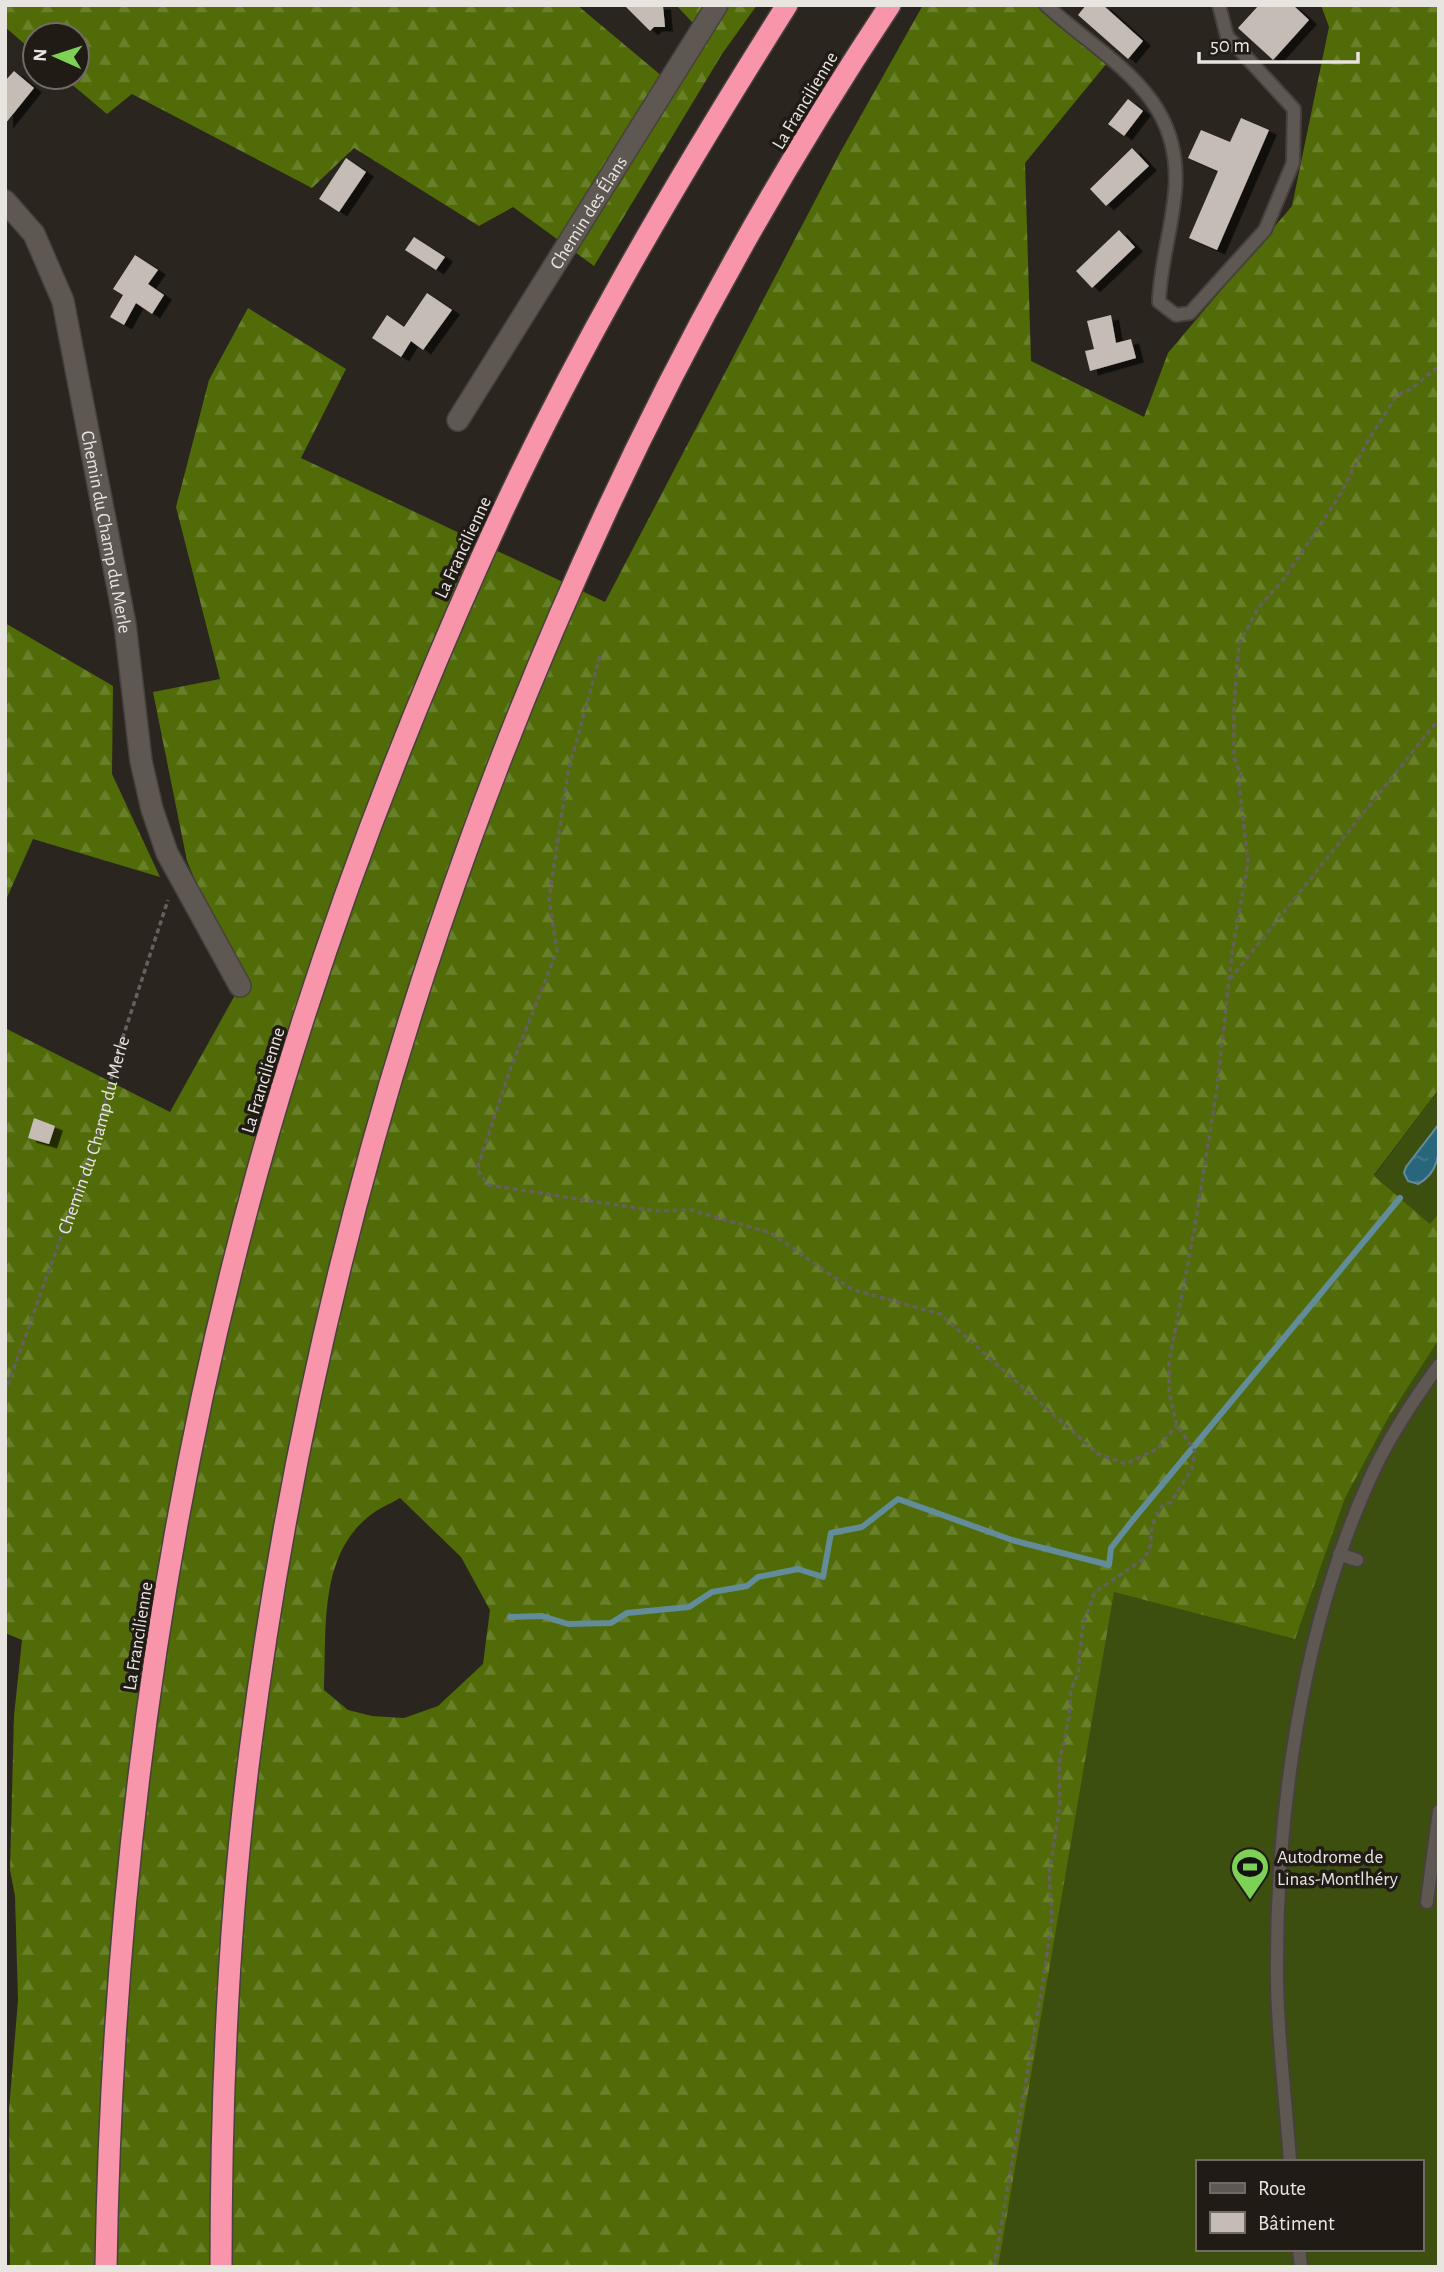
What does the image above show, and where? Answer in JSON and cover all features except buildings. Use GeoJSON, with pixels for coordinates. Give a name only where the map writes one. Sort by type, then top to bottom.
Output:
{"type":"FeatureCollection","features":[{"type":"Feature","properties":{"kind":"highway","name":"La Francilienne"},"geometry":{"type":"LineString","coordinates":[[106,2267],[117,2016],[132,1838],[157,1646],[219,1324],[257,1174],[289,1067],[379,804],[481,559],[535,445],[646,236],[787,5]]}},
{"type":"Feature","properties":{"kind":"highway","name":"La Francilienne"},"geometry":{"type":"LineString","coordinates":[[220,2267],[224,2042],[249,1753],[279,1565],[323,1347],[358,1200],[391,1082],[425,971],[517,714],[566,596],[614,491],[727,274],[890,5]]}},
{"type":"Feature","properties":{"kind":"street","name":"Chemin des Élans"},"geometry":{"type":"LineString","coordinates":[[458,420],[717,5]]}},
{"type":"Feature","properties":{"kind":"street","name":"Chemin du Champ du Merle"},"geometry":{"type":"LineString","coordinates":[[5,201],[34,234],[63,301],[125,624],[141,761],[152,809],[167,853],[240,986]]}},
{"type":"Feature","properties":{"kind":"lane"},"geometry":{"type":"LineString","coordinates":[[1046,5],[1145,88],[1170,130],[1176,190],[1160,278],[1159,302],[1176,315],[1190,313],[1265,230],[1293,163],[1294,109],[1227,36],[1219,5]]}},
{"type":"Feature","properties":{"kind":"lane"},"geometry":{"type":"LineString","coordinates":[[1290,2160],[1277,1983],[1279,1875],[1291,1764],[1319,1623],[1339,1554],[1368,1481],[1409,1407],[1439,1365]]}},
{"type":"Feature","properties":{"kind":"lane"},"geometry":{"type":"LineString","coordinates":[[1339,1554],[1357,1560]]}},
{"type":"Feature","properties":{"kind":"lane"},"geometry":{"type":"LineString","coordinates":[[1427,1902],[1439,1811]]}},
{"type":"Feature","properties":{"kind":"path"},"geometry":{"type":"LineString","coordinates":[[995,2267],[1052,1918],[1049,1874],[1060,1805],[1059,1763],[1072,1689],[1078,1674],[1083,1624],[1095,1592],[1145,1558],[1151,1544],[1155,1518],[1161,1507],[1171,1502],[1192,1469],[1195,1451],[1177,1425],[1169,1393],[1169,1362],[1194,1232],[1217,1088],[1228,981],[1248,862],[1239,784],[1241,774],[1234,758],[1235,672],[1239,644],[1259,607],[1284,579],[1340,495],[1366,444],[1397,395],[1411,389],[1439,366]]}},
{"type":"Feature","properties":{"kind":"path"},"geometry":{"type":"LineString","coordinates":[[600,656],[568,772],[549,899],[557,951],[510,1070],[477,1169],[488,1185],[655,1211],[691,1210],[771,1233],[851,1289],[940,1314],[1098,1454],[1126,1464],[1157,1449],[1177,1425]]}},
{"type":"Feature","properties":{"kind":"path"},"geometry":{"type":"LineString","coordinates":[[1228,981],[1439,719]]}},
{"type":"Feature","properties":{"kind":"path","name":"Chemin du Champ du Merle"},"geometry":{"type":"LineString","coordinates":[[5,1393],[86,1168],[131,1008],[178,875]]}},
{"type":"Feature","properties":{"kind":"green space"},"geometry":{"type":"Polygon","coordinates":[[[5,5],[577,5],[675,87],[706,37],[676,5],[757,5],[722,54],[594,266],[513,207],[479,226],[354,148],[312,188],[132,94],[107,114],[80,91],[91,91],[91,21],[21,21],[21,41],[5,27],[5,5]]]}},
{"type":"Feature","properties":{"kind":"green space"},"geometry":{"type":"Polygon","coordinates":[[[923,5],[1056,5],[1054,15],[1107,63],[1025,163],[1031,361],[1144,417],[1168,353],[1292,206],[1329,27],[1321,5],[1439,5],[1439,1089],[1374,1175],[1430,1223],[1439,1213],[1439,1339],[1196,2160],[1196,2251],[1295,2267],[10,2267],[9,2110],[18,2000],[15,1896],[10,1870],[14,1716],[22,1640],[5,1633],[5,1028],[170,1112],[240,986],[187,861],[153,692],[220,679],[176,507],[209,380],[248,308],[346,369],[301,458],[605,602],[841,151],[923,5]],[[400,1498],[368,1517],[352,1534],[340,1553],[328,1597],[324,1690],[348,1710],[372,1716],[404,1718],[438,1706],[483,1664],[490,1610],[461,1557],[400,1498]]]}},
{"type":"Feature","properties":{"kind":"green space"},"geometry":{"type":"Polygon","coordinates":[[[5,623],[113,686],[112,774],[160,877],[33,839],[5,902],[5,623]]]}},
{"type":"Feature","properties":{"kind":"green space"},"geometry":{"type":"Polygon","coordinates":[[[1439,1089],[1439,1213],[1430,1224],[1374,1176],[1439,1089]]]}},
{"type":"Feature","properties":{"kind":"green space","name":"Autodrome de Linas-Montlhéry"},"geometry":{"type":"Polygon","coordinates":[[[1439,1339],[1439,2267],[998,2267],[1114,1592],[1295,1639],[1345,1498],[1388,1418],[1439,1339]]]}},
{"type":"Feature","properties":{"kind":"water"},"geometry":{"type":"Polygon","coordinates":[[[1439,1124],[1438,1158],[1435,1165],[1426,1179],[1418,1184],[1408,1181],[1404,1173],[1406,1167],[1439,1124]]]}},
{"type":"Feature","properties":{"kind":"waterway"},"geometry":{"type":"LineString","coordinates":[[510,1617],[542,1616],[568,1624],[611,1623],[627,1613],[689,1607],[712,1592],[747,1586],[758,1577],[798,1569],[823,1577],[831,1533],[862,1527],[898,1499],[1012,1540],[1109,1565],[1111,1548],[1132,1521],[1400,1198]]}},
{"type":"Feature","properties":{"kind":"place","name":"Autodrome de Linas-Montlhéry"},"geometry":{"type":"Point","coordinates":[1250,1901]}}]}
